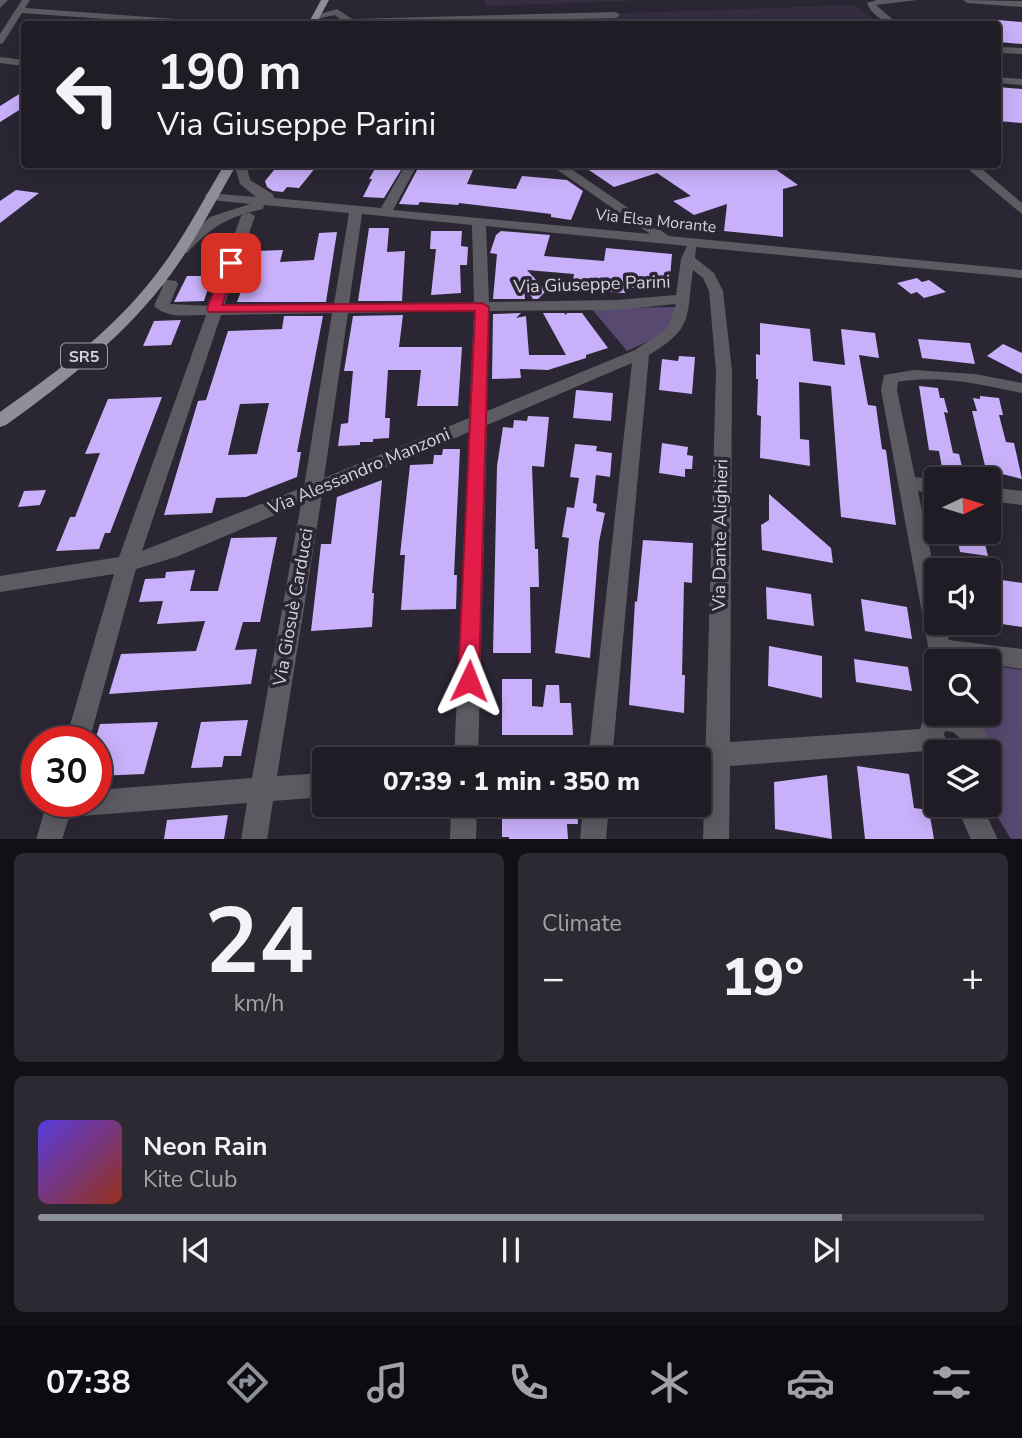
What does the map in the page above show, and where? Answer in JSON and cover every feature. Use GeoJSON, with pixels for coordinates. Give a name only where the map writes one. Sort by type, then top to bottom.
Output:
{"type":"FeatureCollection","features":[{"type":"Feature","properties":{"kind":"main road"},"geometry":{"type":"LineString","coordinates":[[315,20],[325,0]]}},
{"type":"Feature","properties":{"kind":"main road","name":"SR5"},"geometry":{"type":"LineString","coordinates":[[0,421],[85,355],[133,310],[159,281],[175,257],[228,168]]}},
{"type":"Feature","properties":{"kind":"street"},"geometry":{"type":"LineString","coordinates":[[0,5],[4,0]]}},
{"type":"Feature","properties":{"kind":"street"},"geometry":{"type":"LineString","coordinates":[[0,41],[26,0]]}},
{"type":"Feature","properties":{"kind":"street"},"geometry":{"type":"LineString","coordinates":[[890,21],[873,9],[871,4],[913,0]]}},
{"type":"Feature","properties":{"kind":"street"},"geometry":{"type":"LineString","coordinates":[[967,0],[1022,4]]}},
{"type":"Feature","properties":{"kind":"street"},"geometry":{"type":"LineString","coordinates":[[20,10],[163,21]]}},
{"type":"Feature","properties":{"kind":"street"},"geometry":{"type":"LineString","coordinates":[[315,20],[337,12],[348,21]]}},
{"type":"Feature","properties":{"kind":"street"},"geometry":{"type":"LineString","coordinates":[[416,21],[616,15]]}},
{"type":"Feature","properties":{"kind":"street"},"geometry":{"type":"LineString","coordinates":[[1001,50],[1022,51]]}},
{"type":"Feature","properties":{"kind":"street"},"geometry":{"type":"LineString","coordinates":[[0,60],[21,62]]}},
{"type":"Feature","properties":{"kind":"street"},"geometry":{"type":"LineString","coordinates":[[1001,80],[1022,82]]}},
{"type":"Feature","properties":{"kind":"street","name":"Via Elsa Morante"},"geometry":{"type":"LineString","coordinates":[[241,168],[242,179],[251,189],[286,202]]}},
{"type":"Feature","properties":{"kind":"street"},"geometry":{"type":"LineString","coordinates":[[561,168],[667,239]]}},
{"type":"Feature","properties":{"kind":"street"},"geometry":{"type":"LineString","coordinates":[[973,168],[1022,210]]}},
{"type":"Feature","properties":{"kind":"street"},"geometry":{"type":"LineString","coordinates":[[386,211],[409,169]]}},
{"type":"Feature","properties":{"kind":"street","name":"Via Elsa Morante"},"geometry":{"type":"LineString","coordinates":[[211,196],[667,239],[691,250],[1022,274]]}},
{"type":"Feature","properties":{"kind":"street","name":"Via Elsa Morante"},"geometry":{"type":"LineString","coordinates":[[175,257],[202,228],[219,216],[236,209],[286,202]]}},
{"type":"Feature","properties":{"kind":"street","name":"Via Giosuè Carducci"},"geometry":{"type":"LineString","coordinates":[[254,839],[313,489],[356,209]]}},
{"type":"Feature","properties":{"kind":"street"},"geometry":{"type":"LineString","coordinates":[[81,726],[127,564],[248,216]]}},
{"type":"Feature","properties":{"kind":"street"},"geometry":{"type":"LineString","coordinates":[[466,747],[482,307],[479,221]]}},
{"type":"Feature","properties":{"kind":"street","name":"Via Alessandro Manzoni"},"geometry":{"type":"LineString","coordinates":[[0,584],[127,564],[169,551],[641,353],[674,332],[681,320],[691,250]]}},
{"type":"Feature","properties":{"kind":"street","name":"Via Dante Alighieri"},"geometry":{"type":"LineString","coordinates":[[691,250],[713,284],[723,351],[716,839]]}},
{"type":"Feature","properties":{"kind":"street","name":"Via Giuseppe Parini"},"geometry":{"type":"LineString","coordinates":[[159,281],[171,284],[162,306],[166,310],[628,304],[683,299]]}},
{"type":"Feature","properties":{"kind":"street"},"geometry":{"type":"LineString","coordinates":[[601,747],[641,353]]}},
{"type":"Feature","properties":{"kind":"street"},"geometry":{"type":"LineString","coordinates":[[940,649],[889,390],[892,376],[976,380],[1022,388]]}},
{"type":"Feature","properties":{"kind":"street"},"geometry":{"type":"LineString","coordinates":[[906,483],[924,485]]}},
{"type":"Feature","properties":{"kind":"street"},"geometry":{"type":"LineString","coordinates":[[1001,495],[1022,498]]}},
{"type":"Feature","properties":{"kind":"street"},"geometry":{"type":"LineString","coordinates":[[1001,658],[1022,659]]}},
{"type":"Feature","properties":{"kind":"street"},"geometry":{"type":"LineString","coordinates":[[965,726],[976,740]]}},
{"type":"Feature","properties":{"kind":"street"},"geometry":{"type":"LineString","coordinates":[[716,755],[924,747]]}},
{"type":"Feature","properties":{"kind":"street"},"geometry":{"type":"LineString","coordinates":[[112,800],[312,786]]}},
{"type":"Feature","properties":{"kind":"street"},"geometry":{"type":"LineString","coordinates":[[49,839],[56,817]]}},
{"type":"Feature","properties":{"kind":"street"},"geometry":{"type":"LineString","coordinates":[[463,839],[464,817]]}},
{"type":"Feature","properties":{"kind":"street"},"geometry":{"type":"LineString","coordinates":[[593,839],[595,817]]}},
{"type":"Feature","properties":{"kind":"street"},"geometry":{"type":"LineString","coordinates":[[975,817],[985,839]]}},
{"type":"Feature","properties":{"kind":"shaded area"},"geometry":{"type":"Polygon","coordinates":[[[484,0],[648,0],[486,6],[484,0]]]}},
{"type":"Feature","properties":{"kind":"shaded area"},"geometry":{"type":"Polygon","coordinates":[[[855,5],[875,21],[459,21],[455,19],[855,5]]]}},
{"type":"Feature","properties":{"kind":"shaded area"},"geometry":{"type":"Polygon","coordinates":[[[678,307],[666,333],[627,351],[591,308],[678,307]]]}},
{"type":"Feature","properties":{"kind":"shaded area"},"geometry":{"type":"Polygon","coordinates":[[[1001,667],[1022,670],[1022,839],[1011,839],[998,817],[1001,817],[1001,740],[977,740],[974,726],[1001,726],[1001,667]]]}},
{"type":"Feature","properties":{"kind":"building"},"geometry":{"type":"Polygon","coordinates":[[[998,20],[1022,22],[1022,44],[1001,42],[1001,21],[998,20]]]}},
{"type":"Feature","properties":{"kind":"building"},"geometry":{"type":"Polygon","coordinates":[[[1001,87],[1022,89],[1022,123],[1001,121],[1001,87]]]}},
{"type":"Feature","properties":{"kind":"building"},"geometry":{"type":"Polygon","coordinates":[[[21,93],[21,109],[0,122],[0,106],[21,93]]]}},
{"type":"Feature","properties":{"kind":"building"},"geometry":{"type":"Polygon","coordinates":[[[276,168],[315,168],[299,188],[287,187],[283,192],[273,191],[267,187],[265,181],[276,168]]]}},
{"type":"Feature","properties":{"kind":"building"},"geometry":{"type":"Polygon","coordinates":[[[376,168],[402,168],[384,198],[363,197],[372,179],[369,179],[376,168]]]}},
{"type":"Feature","properties":{"kind":"building"},"geometry":{"type":"Polygon","coordinates":[[[586,168],[774,168],[798,185],[783,189],[783,237],[724,231],[727,204],[694,215],[673,201],[691,196],[657,173],[614,187],[586,168]]]}},
{"type":"Feature","properties":{"kind":"building"},"geometry":{"type":"Polygon","coordinates":[[[417,170],[473,170],[467,184],[516,189],[522,176],[567,180],[583,191],[571,220],[551,217],[551,214],[459,203],[399,204],[417,170]]]}},
{"type":"Feature","properties":{"kind":"building"},"geometry":{"type":"Polygon","coordinates":[[[16,190],[39,193],[0,223],[0,201],[16,190]]]}},
{"type":"Feature","properties":{"kind":"building"},"geometry":{"type":"Polygon","coordinates":[[[369,228],[389,228],[387,252],[405,251],[402,301],[358,301],[369,228]]]}},
{"type":"Feature","properties":{"kind":"building"},"geometry":{"type":"Polygon","coordinates":[[[431,231],[462,231],[461,246],[468,247],[467,265],[460,265],[461,293],[431,295],[436,249],[430,249],[431,231]]]}},
{"type":"Feature","properties":{"kind":"building"},"geometry":{"type":"Polygon","coordinates":[[[501,231],[550,235],[544,256],[604,261],[606,248],[672,254],[669,290],[626,287],[625,293],[595,291],[596,283],[573,281],[574,274],[527,270],[546,291],[538,299],[533,299],[524,285],[525,299],[493,299],[497,254],[490,253],[496,235],[501,231]]]}},
{"type":"Feature","properties":{"kind":"building"},"geometry":{"type":"Polygon","coordinates":[[[337,232],[326,302],[237,302],[256,251],[283,250],[280,262],[314,260],[319,233],[337,232]]]}},
{"type":"Feature","properties":{"kind":"building"},"geometry":{"type":"Polygon","coordinates":[[[187,276],[212,276],[204,301],[174,302],[187,276]]]}},
{"type":"Feature","properties":{"kind":"building"},"geometry":{"type":"Polygon","coordinates":[[[917,278],[922,282],[929,280],[946,292],[924,298],[917,292],[911,294],[897,283],[917,278]]]}},
{"type":"Feature","properties":{"kind":"building"},"geometry":{"type":"Polygon","coordinates":[[[521,313],[516,318],[526,316],[529,355],[566,355],[543,313],[582,313],[608,348],[548,370],[520,369],[521,378],[492,379],[493,314],[521,313]]]}},
{"type":"Feature","properties":{"kind":"building"},"geometry":{"type":"Polygon","coordinates":[[[403,315],[399,347],[462,347],[458,406],[417,406],[421,370],[388,370],[385,418],[390,418],[389,438],[360,442],[360,445],[338,446],[341,424],[348,423],[353,371],[344,371],[353,316],[403,315]]]}},
{"type":"Feature","properties":{"kind":"building"},"geometry":{"type":"Polygon","coordinates":[[[284,316],[323,316],[297,452],[301,452],[297,477],[246,497],[216,498],[212,513],[164,515],[198,401],[206,400],[228,331],[282,329],[284,316]],[[269,403],[240,404],[228,455],[257,454],[269,403]]]}},
{"type":"Feature","properties":{"kind":"building"},"geometry":{"type":"Polygon","coordinates":[[[181,320],[171,345],[143,346],[154,321],[181,320]]]}},
{"type":"Feature","properties":{"kind":"building"},"geometry":{"type":"Polygon","coordinates":[[[760,323],[810,329],[813,361],[845,365],[841,329],[875,333],[879,358],[859,355],[868,405],[876,406],[882,449],[886,450],[896,525],[841,517],[831,386],[799,382],[800,439],[809,440],[810,466],[760,458],[761,416],[757,415],[756,354],[760,355],[760,323]]]}},
{"type":"Feature","properties":{"kind":"building"},"geometry":{"type":"Polygon","coordinates":[[[918,339],[970,343],[975,364],[922,358],[918,339]]]}},
{"type":"Feature","properties":{"kind":"building"},"geometry":{"type":"Polygon","coordinates":[[[1003,344],[1022,353],[1022,374],[987,356],[1003,344]]]}},
{"type":"Feature","properties":{"kind":"building"},"geometry":{"type":"Polygon","coordinates":[[[679,356],[695,357],[692,394],[659,390],[662,359],[678,361],[679,356]]]}},
{"type":"Feature","properties":{"kind":"building"},"geometry":{"type":"Polygon","coordinates":[[[919,386],[938,388],[940,398],[944,398],[948,413],[944,412],[953,453],[959,454],[962,467],[942,467],[939,451],[929,450],[919,386]]]}},
{"type":"Feature","properties":{"kind":"building"},"geometry":{"type":"Polygon","coordinates":[[[576,390],[613,393],[611,421],[573,418],[576,390]]]}},
{"type":"Feature","properties":{"kind":"building"},"geometry":{"type":"Polygon","coordinates":[[[980,396],[999,398],[1003,415],[999,415],[1006,442],[1014,443],[1022,479],[1001,474],[1001,467],[985,467],[972,411],[977,411],[973,398],[980,399],[980,396]]]}},
{"type":"Feature","properties":{"kind":"building"},"geometry":{"type":"Polygon","coordinates":[[[162,397],[110,533],[105,533],[99,549],[56,551],[70,517],[75,517],[100,453],[85,454],[108,399],[162,397]]]}},
{"type":"Feature","properties":{"kind":"building"},"geometry":{"type":"Polygon","coordinates":[[[528,416],[549,417],[544,467],[532,466],[539,587],[530,587],[531,653],[493,653],[497,466],[503,427],[513,428],[514,420],[527,421],[528,416]]]}},
{"type":"Feature","properties":{"kind":"building"},"geometry":{"type":"Polygon","coordinates":[[[662,443],[688,447],[687,455],[693,456],[692,469],[685,469],[685,477],[659,473],[662,443]]]}},
{"type":"Feature","properties":{"kind":"building"},"geometry":{"type":"Polygon","coordinates":[[[575,444],[597,446],[596,451],[612,453],[610,477],[596,475],[593,503],[597,504],[596,511],[605,513],[599,542],[590,658],[555,653],[569,538],[562,537],[567,507],[574,508],[579,478],[570,477],[575,444]]]}},
{"type":"Feature","properties":{"kind":"building"},"geometry":{"type":"Polygon","coordinates":[[[443,449],[460,449],[454,575],[457,575],[456,609],[401,610],[405,555],[400,555],[410,465],[433,464],[434,455],[442,455],[443,449]]]}},
{"type":"Feature","properties":{"kind":"building"},"geometry":{"type":"Polygon","coordinates":[[[382,480],[372,593],[372,627],[311,631],[321,544],[331,544],[337,497],[382,480]]]}},
{"type":"Feature","properties":{"kind":"building"},"geometry":{"type":"Polygon","coordinates":[[[46,490],[40,505],[18,507],[24,491],[46,490]]]}},
{"type":"Feature","properties":{"kind":"building"},"geometry":{"type":"Polygon","coordinates":[[[769,494],[831,548],[833,563],[762,550],[761,525],[769,520],[769,494]]]}},
{"type":"Feature","properties":{"kind":"building"},"geometry":{"type":"Polygon","coordinates":[[[277,537],[260,622],[243,622],[235,650],[257,649],[251,684],[109,694],[121,654],[196,651],[205,621],[157,624],[163,601],[139,602],[145,579],[165,578],[166,572],[195,570],[190,591],[218,591],[231,538],[277,537]]]}},
{"type":"Feature","properties":{"kind":"building"},"geometry":{"type":"Polygon","coordinates":[[[643,540],[693,543],[692,583],[684,582],[684,713],[629,705],[635,601],[637,602],[643,540]]]}},
{"type":"Feature","properties":{"kind":"building"},"geometry":{"type":"Polygon","coordinates":[[[958,544],[985,544],[988,556],[960,552],[958,544]]]}},
{"type":"Feature","properties":{"kind":"building"},"geometry":{"type":"Polygon","coordinates":[[[1001,580],[1022,583],[1022,627],[1001,624],[1001,580]]]}},
{"type":"Feature","properties":{"kind":"building"},"geometry":{"type":"Polygon","coordinates":[[[766,587],[811,594],[814,626],[767,619],[766,587]]]}},
{"type":"Feature","properties":{"kind":"building"},"geometry":{"type":"Polygon","coordinates":[[[861,599],[907,607],[912,639],[865,631],[861,599]]]}},
{"type":"Feature","properties":{"kind":"building"},"geometry":{"type":"Polygon","coordinates":[[[769,646],[822,656],[822,698],[768,686],[769,646]]]}},
{"type":"Feature","properties":{"kind":"building"},"geometry":{"type":"Polygon","coordinates":[[[854,659],[908,667],[912,691],[856,682],[854,659]]]}},
{"type":"Feature","properties":{"kind":"building"},"geometry":{"type":"Polygon","coordinates":[[[502,679],[532,679],[532,706],[543,707],[546,685],[559,685],[560,703],[571,703],[573,735],[502,735],[502,679]]]}},
{"type":"Feature","properties":{"kind":"building"},"geometry":{"type":"Polygon","coordinates":[[[248,720],[241,756],[224,756],[222,767],[191,768],[201,722],[248,720]]]}},
{"type":"Feature","properties":{"kind":"building"},"geometry":{"type":"Polygon","coordinates":[[[158,722],[144,774],[112,775],[112,726],[100,724],[158,722]]]}},
{"type":"Feature","properties":{"kind":"building"},"geometry":{"type":"Polygon","coordinates":[[[857,766],[909,774],[914,808],[924,809],[924,817],[930,817],[934,839],[865,839],[857,766]]]}},
{"type":"Feature","properties":{"kind":"building"},"geometry":{"type":"Polygon","coordinates":[[[827,775],[832,839],[775,829],[774,782],[827,775]]]}},
{"type":"Feature","properties":{"kind":"building"},"geometry":{"type":"Polygon","coordinates":[[[228,815],[224,839],[164,839],[167,820],[228,815]]]}},
{"type":"Feature","properties":{"kind":"building"},"geometry":{"type":"Polygon","coordinates":[[[502,817],[578,817],[578,824],[567,824],[568,839],[502,837],[502,817]]]}},
{"type":"Feature","properties":{"kind":"route"},"geometry":{"type":"LineString","coordinates":[[231,263],[214,309],[482,307],[469,681]]}}]}
